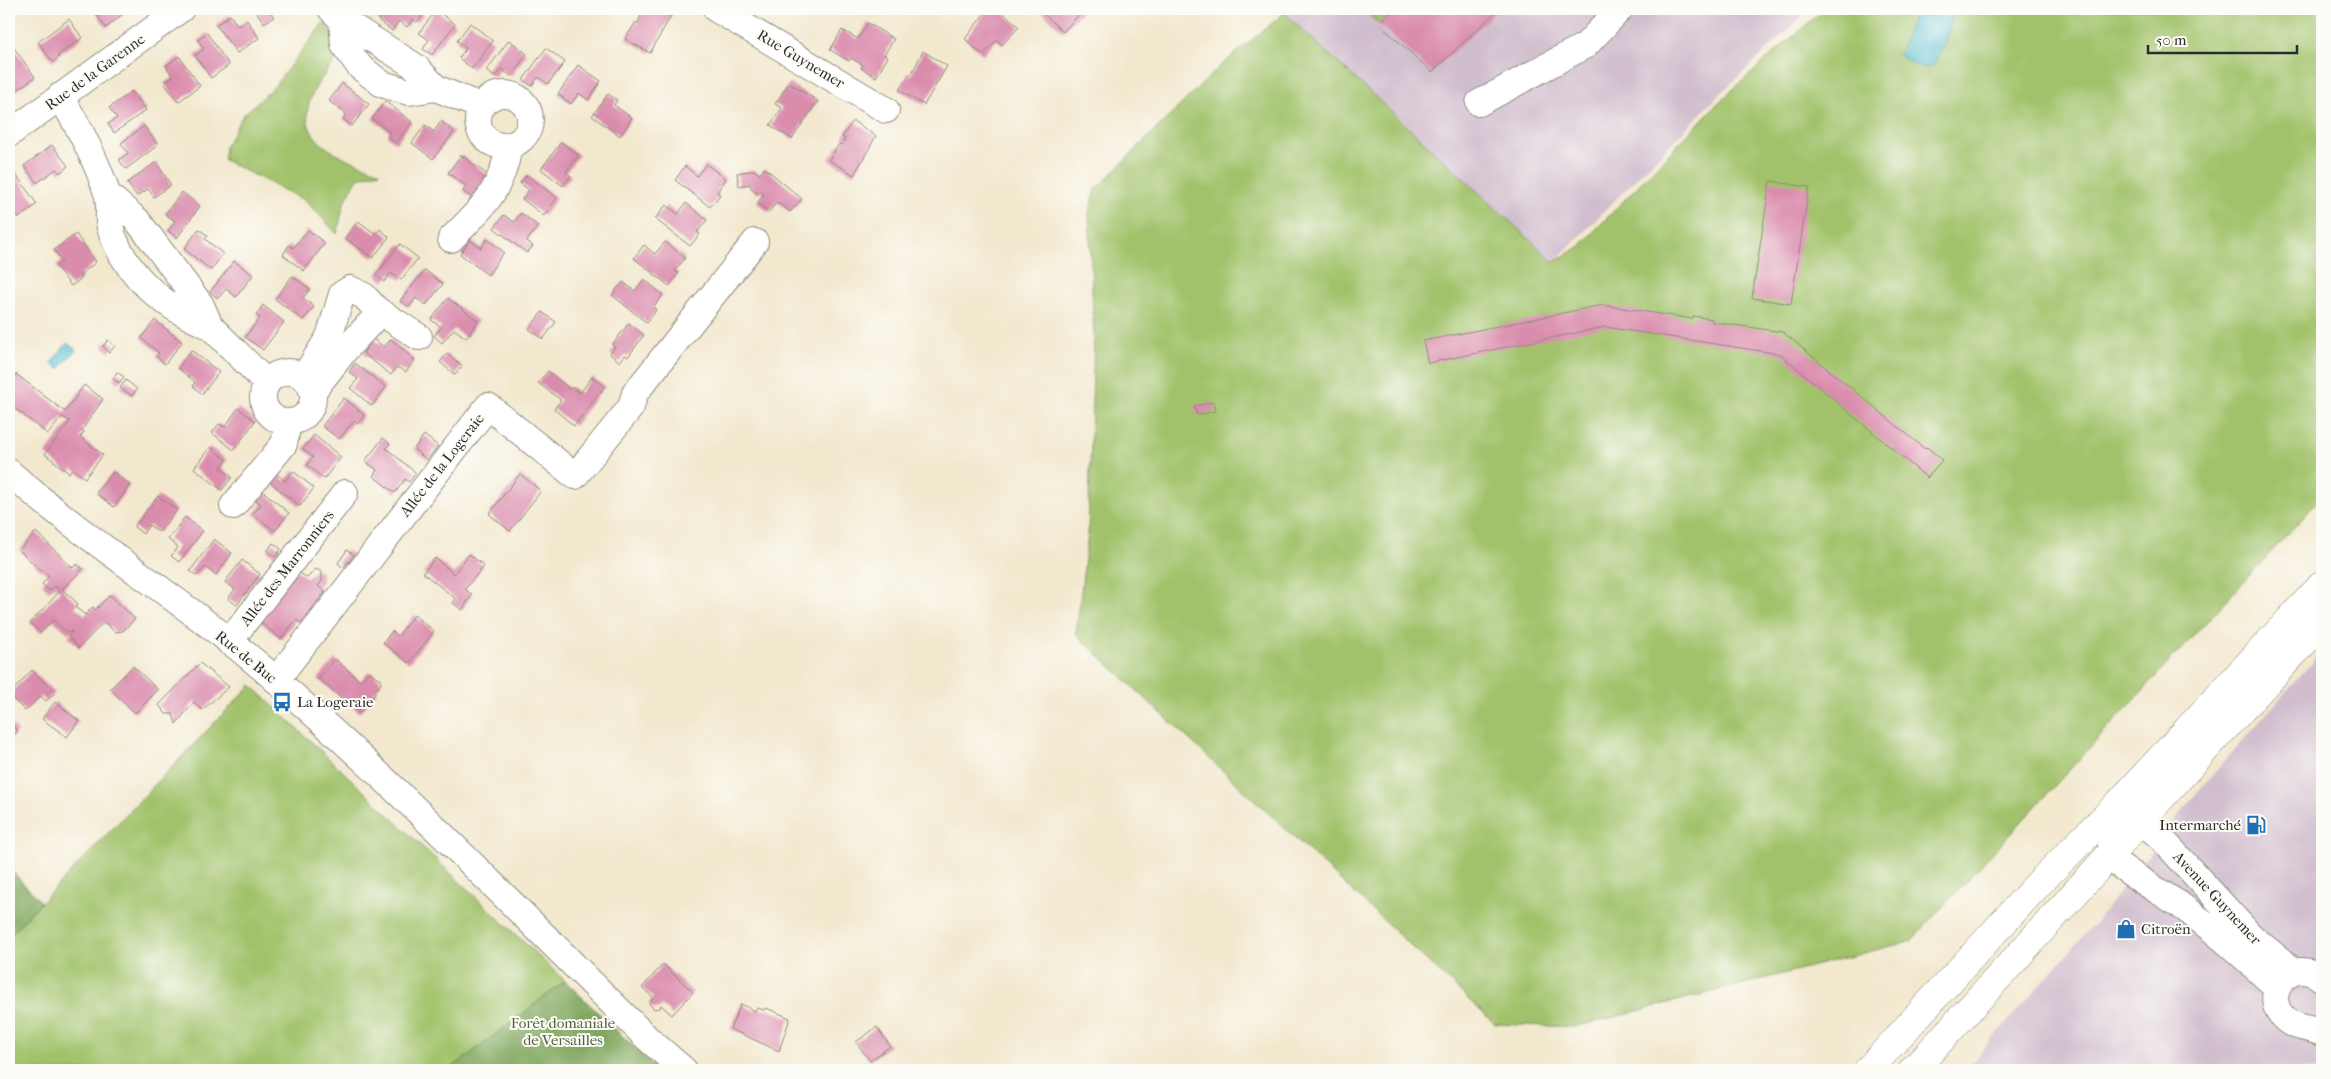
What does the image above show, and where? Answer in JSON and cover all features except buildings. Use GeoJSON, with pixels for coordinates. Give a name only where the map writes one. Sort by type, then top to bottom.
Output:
{"type":"FeatureCollection","features":[{"type":"Feature","properties":{"kind":"main road"},"geometry":{"type":"LineString","coordinates":[[1868,1070],[2040,882],[2109,822],[2322,586]]}},
{"type":"Feature","properties":{"kind":"main road"},"geometry":{"type":"LineString","coordinates":[[1913,1070],[2110,858],[2141,820],[2322,622]]}},
{"type":"Feature","properties":{"kind":"street","name":"Rue de la Garenne"},"geometry":{"type":"LineString","coordinates":[[9,134],[180,9]]}},
{"type":"Feature","properties":{"kind":"street","name":"Rue Guynemer"},"geometry":{"type":"LineString","coordinates":[[716,9],[886,110]]}},
{"type":"Feature","properties":{"kind":"street"},"geometry":{"type":"LineString","coordinates":[[1479,103],[1586,45],[1620,9]]}},
{"type":"Feature","properties":{"kind":"street"},"geometry":{"type":"LineString","coordinates":[[336,14],[344,45],[360,67],[382,84],[409,92],[436,88],[482,107]]}},
{"type":"Feature","properties":{"kind":"street"},"geometry":{"type":"LineString","coordinates":[[503,94],[511,95],[525,105],[530,121],[528,129],[517,142],[509,146],[500,146],[486,138],[479,123],[482,107],[488,100],[503,94]]}},
{"type":"Feature","properties":{"kind":"street"},"geometry":{"type":"LineString","coordinates":[[60,96],[80,128],[108,195],[110,226],[124,260],[154,295],[187,317],[210,326]]}},
{"type":"Feature","properties":{"kind":"street"},"geometry":{"type":"LineString","coordinates":[[451,239],[489,202],[506,164],[509,146]]}},
{"type":"Feature","properties":{"kind":"street"},"geometry":{"type":"LineString","coordinates":[[108,195],[137,220],[201,305],[210,326],[267,383]]}},
{"type":"Feature","properties":{"kind":"street","name":"Allée de la Logeraie"},"geometry":{"type":"LineString","coordinates":[[276,680],[488,406],[575,476],[631,407],[635,393],[755,242]]}},
{"type":"Feature","properties":{"kind":"street"},"geometry":{"type":"LineString","coordinates":[[308,384],[296,373],[280,373],[267,383],[263,398],[268,412],[280,421],[288,422],[295,422],[308,413],[312,406],[308,384],[329,337],[342,294],[350,289],[364,296],[377,310],[419,337]]}},
{"type":"Feature","properties":{"kind":"street"},"geometry":{"type":"LineString","coordinates":[[308,384],[346,349],[373,320],[377,310]]}},
{"type":"Feature","properties":{"kind":"street"},"geometry":{"type":"LineString","coordinates":[[233,506],[284,444],[288,422]]}},
{"type":"Feature","properties":{"kind":"street","name":"Rue de Buc"},"geometry":{"type":"LineString","coordinates":[[9,472],[48,507],[229,642],[276,680],[409,802],[647,1038],[684,1070]]}},
{"type":"Feature","properties":{"kind":"street","name":"Allée des Marronniers"},"geometry":{"type":"LineString","coordinates":[[229,642],[345,493]]}},
{"type":"Feature","properties":{"kind":"street"},"geometry":{"type":"LineString","coordinates":[[2110,858],[2109,822],[2141,820]]}},
{"type":"Feature","properties":{"kind":"street","name":"Avenue Guynemer"},"geometry":{"type":"LineString","coordinates":[[2141,820],[2163,840],[2252,937],[2286,980]]}},
{"type":"Feature","properties":{"kind":"street","name":"Avenue Guynemer"},"geometry":{"type":"LineString","coordinates":[[2110,858],[2128,873],[2178,904],[2238,950],[2286,980],[2313,973],[2322,979]]}},
{"type":"Feature","properties":{"kind":"street"},"geometry":{"type":"LineString","coordinates":[[2286,980],[2276,1007],[2281,1015],[2288,1022],[2317,1026]]}},
{"type":"Feature","properties":{"kind":"shaded area"},"geometry":{"type":"Polygon","coordinates":[[[1288,9],[1811,9],[1725,89],[1554,262],[1284,13],[1288,9]]]}},
{"type":"Feature","properties":{"kind":"shaded area"},"geometry":{"type":"Polygon","coordinates":[[[2322,651],[2322,1070],[1965,1070],[2100,917],[2199,790],[2322,651]]]}},
{"type":"Feature","properties":{"kind":"green space"},"geometry":{"type":"Polygon","coordinates":[[[1363,9],[1394,9],[1379,24],[1363,9]]]}},
{"type":"Feature","properties":{"kind":"green space"},"geometry":{"type":"Polygon","coordinates":[[[1824,9],[2322,9],[2322,497],[1911,941],[1575,1027],[1495,1024],[1076,634],[1088,533],[1094,338],[1089,213],[1096,189],[1217,69],[1284,13],[1554,262],[1579,247],[1718,103],[1824,9]]]}},
{"type":"Feature","properties":{"kind":"green space"},"geometry":{"type":"Polygon","coordinates":[[[324,22],[343,51],[322,78],[312,95],[307,112],[309,126],[315,137],[325,147],[352,161],[380,172],[358,178],[344,203],[337,234],[306,201],[224,160],[225,147],[243,115],[273,88],[324,22]]]}},
{"type":"Feature","properties":{"kind":"green space"},"geometry":{"type":"Polygon","coordinates":[[[251,685],[565,981],[449,1070],[9,1070],[9,936],[251,685]]]}},
{"type":"Feature","properties":{"kind":"green space"},"geometry":{"type":"Polygon","coordinates":[[[9,868],[41,902],[9,936],[9,868]]]}},
{"type":"Feature","properties":{"kind":"green space","name":"Forêt domaniale de Versailles"},"geometry":{"type":"Polygon","coordinates":[[[565,981],[658,1070],[449,1070],[565,981]]]}},
{"type":"Feature","properties":{"kind":"water"},"geometry":{"type":"Polygon","coordinates":[[[1916,9],[1944,9],[1952,17],[1944,46],[1933,66],[1921,68],[1899,56],[1916,9]]]}},
{"type":"Feature","properties":{"kind":"water"},"geometry":{"type":"Polygon","coordinates":[[[67,343],[76,350],[59,369],[51,363],[67,343]]]}},
{"type":"Feature","properties":{"kind":"place","name":"La Logeraie"},"geometry":{"type":"Point","coordinates":[282,702]}},
{"type":"Feature","properties":{"kind":"place","name":"Intermarché"},"geometry":{"type":"Point","coordinates":[2256,825]}},
{"type":"Feature","properties":{"kind":"place","name":"Citroën"},"geometry":{"type":"Point","coordinates":[2126,929]}}]}
